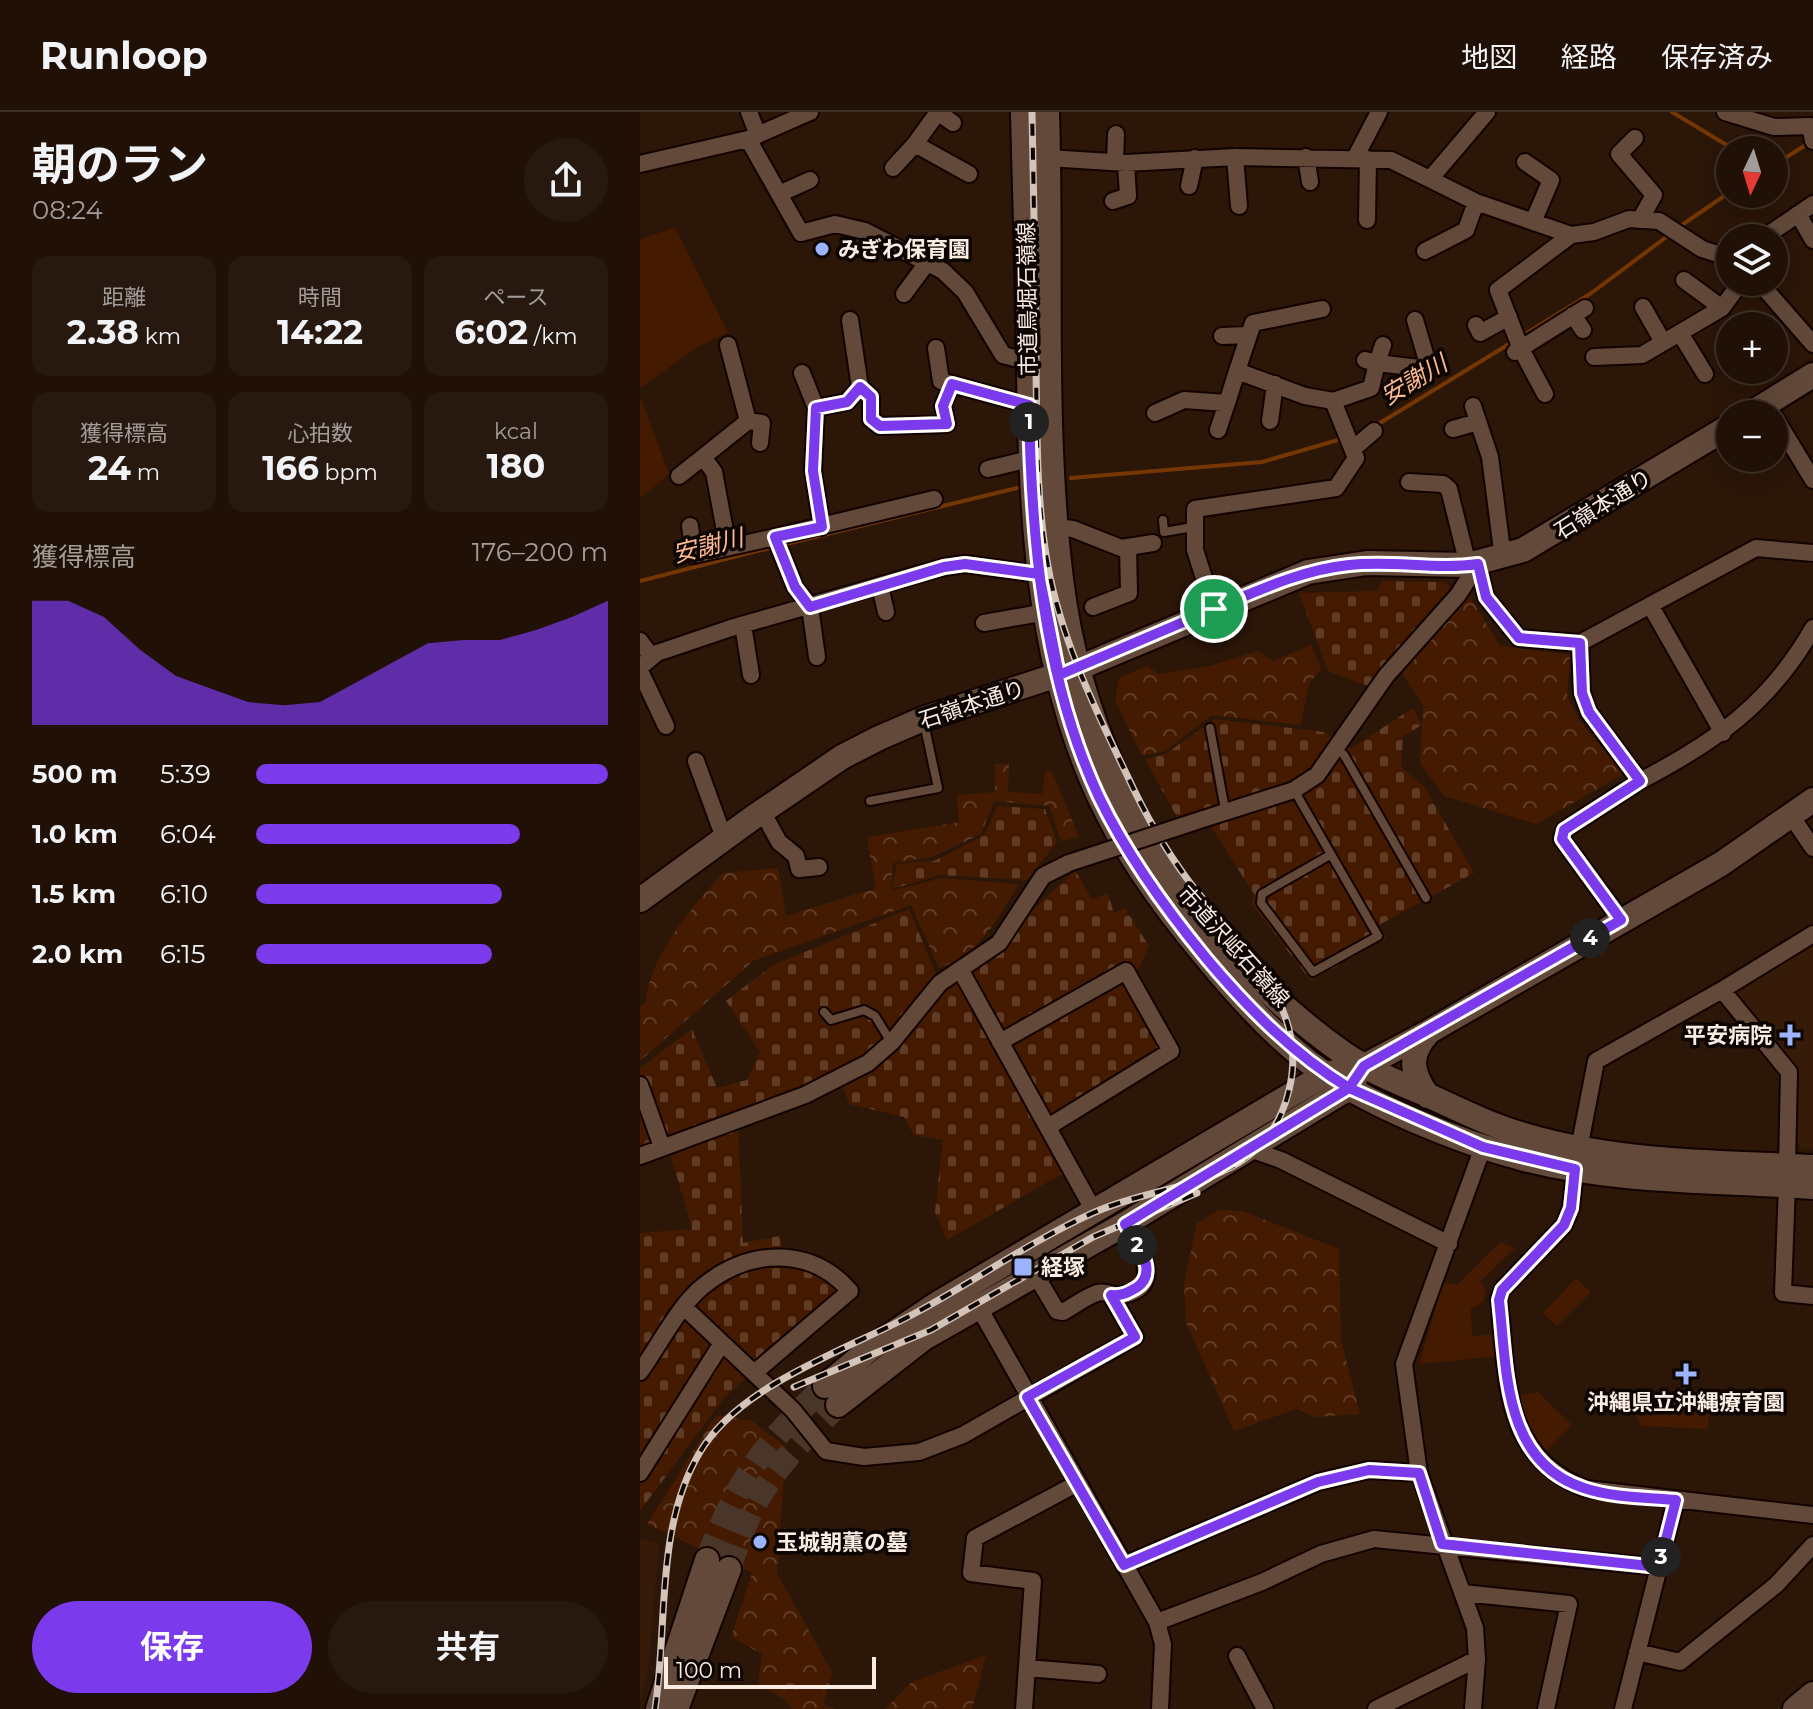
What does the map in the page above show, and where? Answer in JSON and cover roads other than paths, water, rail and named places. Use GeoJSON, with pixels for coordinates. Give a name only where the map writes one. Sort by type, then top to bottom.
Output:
{"type":"FeatureCollection","features":[{"type":"Feature","properties":{"kind":"street"},"geometry":{"type":"LineString","coordinates":[[749,112],[753,137],[801,233],[835,224],[865,231],[943,271],[965,292],[1003,355],[1029,362]]}},
{"type":"Feature","properties":{"kind":"street"},"geometry":{"type":"LineString","coordinates":[[641,162],[753,137],[810,112]]}},
{"type":"Feature","properties":{"kind":"street","name":"市道鳥堀石嶺線"},"geometry":{"type":"LineString","coordinates":[[1023,112],[1029,459],[1039,574],[1046,612],[1068,672]]}},
{"type":"Feature","properties":{"kind":"street","name":"市道鳥堀石嶺線"},"geometry":{"type":"LineString","coordinates":[[1047,112],[1056,527],[1068,672]]}},
{"type":"Feature","properties":{"kind":"street"},"geometry":{"type":"LineString","coordinates":[[1367,220],[1362,158],[1379,112]]}},
{"type":"Feature","properties":{"kind":"street"},"geometry":{"type":"LineString","coordinates":[[1430,179],[1487,112]]}},
{"type":"Feature","properties":{"kind":"street"},"geometry":{"type":"LineString","coordinates":[[1725,112],[1774,127],[1811,128]]}},
{"type":"Feature","properties":{"kind":"street"},"geometry":{"type":"LineString","coordinates":[[893,168],[943,116]]}},
{"type":"Feature","properties":{"kind":"street"},"geometry":{"type":"LineString","coordinates":[[1113,201],[1128,196],[1116,134]]}},
{"type":"Feature","properties":{"kind":"street"},"geometry":{"type":"LineString","coordinates":[[1627,140],[1619,154],[1654,195],[1640,220]]}},
{"type":"Feature","properties":{"kind":"street"},"geometry":{"type":"LineString","coordinates":[[915,144],[969,174]]}},
{"type":"Feature","properties":{"kind":"street"},"geometry":{"type":"LineString","coordinates":[[1048,158],[1121,163],[1235,157],[1391,160],[1476,202],[1571,235],[1594,232],[1629,219],[1659,221],[1702,249],[1716,254]]}},
{"type":"Feature","properties":{"kind":"street"},"geometry":{"type":"LineString","coordinates":[[1235,157],[1239,206]]}},
{"type":"Feature","properties":{"kind":"street"},"geometry":{"type":"LineString","coordinates":[[1306,157],[1310,182]]}},
{"type":"Feature","properties":{"kind":"street"},"geometry":{"type":"LineString","coordinates":[[1189,186],[1195,158]]}},
{"type":"Feature","properties":{"kind":"street"},"geometry":{"type":"LineString","coordinates":[[1525,162],[1551,180],[1533,222]]}},
{"type":"Feature","properties":{"kind":"street"},"geometry":{"type":"LineString","coordinates":[[779,194],[810,180]]}},
{"type":"Feature","properties":{"kind":"street"},"geometry":{"type":"LineString","coordinates":[[1425,251],[1466,230],[1476,202]]}},
{"type":"Feature","properties":{"kind":"street"},"geometry":{"type":"LineString","coordinates":[[1783,224],[1813,204]]}},
{"type":"Feature","properties":{"kind":"street"},"geometry":{"type":"LineString","coordinates":[[1798,214],[1813,240]]}},
{"type":"Feature","properties":{"kind":"street"},"geometry":{"type":"LineString","coordinates":[[1545,394],[1516,338],[1498,290],[1571,235]]}},
{"type":"Feature","properties":{"kind":"street"},"geometry":{"type":"LineString","coordinates":[[904,294],[927,263]]}},
{"type":"Feature","properties":{"kind":"street"},"geometry":{"type":"LineString","coordinates":[[1684,280],[1722,308]]}},
{"type":"Feature","properties":{"kind":"street"},"geometry":{"type":"LineString","coordinates":[[1594,357],[1642,355],[1722,308],[1731,296]]}},
{"type":"Feature","properties":{"kind":"street"},"geometry":{"type":"LineString","coordinates":[[1771,296],[1813,344]]}},
{"type":"Feature","properties":{"kind":"street"},"geometry":{"type":"LineString","coordinates":[[1643,307],[1663,342]]}},
{"type":"Feature","properties":{"kind":"street"},"geometry":{"type":"LineString","coordinates":[[1218,430],[1253,323],[1322,309]]}},
{"type":"Feature","properties":{"kind":"street"},"geometry":{"type":"LineString","coordinates":[[1476,325],[1480,333],[1516,338],[1580,318]]}},
{"type":"Feature","properties":{"kind":"street"},"geometry":{"type":"LineString","coordinates":[[850,320],[860,387],[871,397],[871,419],[880,426],[947,424],[943,406],[952,384]]}},
{"type":"Feature","properties":{"kind":"street"},"geometry":{"type":"LineString","coordinates":[[1371,361],[1419,368],[1428,364],[1415,320]]}},
{"type":"Feature","properties":{"kind":"street"},"geometry":{"type":"LineString","coordinates":[[1680,333],[1705,374]]}},
{"type":"Feature","properties":{"kind":"street"},"geometry":{"type":"LineString","coordinates":[[1222,336],[1249,335]]}},
{"type":"Feature","properties":{"kind":"street"},"geometry":{"type":"LineString","coordinates":[[1237,371],[1305,396],[1333,401],[1371,388],[1371,361],[1383,345]]}},
{"type":"Feature","properties":{"kind":"street"},"geometry":{"type":"LineString","coordinates":[[936,348],[941,381],[1029,405]]}},
{"type":"Feature","properties":{"kind":"street"},"geometry":{"type":"LineString","coordinates":[[725,354],[748,421]]}},
{"type":"Feature","properties":{"kind":"street"},"geometry":{"type":"LineString","coordinates":[[802,373],[816,408],[813,471],[822,527]]}},
{"type":"Feature","properties":{"kind":"street"},"geometry":{"type":"LineString","coordinates":[[1781,400],[1813,375]]}},
{"type":"Feature","properties":{"kind":"street"},"geometry":{"type":"LineString","coordinates":[[1270,421],[1275,384]]}},
{"type":"Feature","properties":{"kind":"street"},"geometry":{"type":"LineString","coordinates":[[816,408],[847,402],[860,387]]}},
{"type":"Feature","properties":{"kind":"street"},"geometry":{"type":"LineString","coordinates":[[1155,413],[1182,395],[1227,403]]}},
{"type":"Feature","properties":{"kind":"street"},"geometry":{"type":"LineString","coordinates":[[1214,609],[1195,550],[1195,509],[1336,488],[1356,458],[1333,401]]}},
{"type":"Feature","properties":{"kind":"street"},"geometry":{"type":"LineString","coordinates":[[1453,429],[1475,414],[1490,457],[1503,558]]}},
{"type":"Feature","properties":{"kind":"street"},"geometry":{"type":"LineString","coordinates":[[679,476],[748,421],[762,423],[760,443]]}},
{"type":"Feature","properties":{"kind":"street"},"geometry":{"type":"LineString","coordinates":[[1349,441],[1374,431]]}},
{"type":"Feature","properties":{"kind":"street","name":"石嶺本通り"},"geometry":{"type":"LineString","coordinates":[[640,900],[842,757],[923,719],[1068,672],[1214,609],[1289,579],[1330,567],[1367,563],[1473,564],[1503,558],[1562,530],[1716,435]]}},
{"type":"Feature","properties":{"kind":"street"},"geometry":{"type":"LineString","coordinates":[[1788,444],[1813,480]]}},
{"type":"Feature","properties":{"kind":"street"},"geometry":{"type":"LineString","coordinates":[[703,457],[714,472],[728,547]]}},
{"type":"Feature","properties":{"kind":"street"},"geometry":{"type":"LineString","coordinates":[[988,469],[1029,459]]}},
{"type":"Feature","properties":{"kind":"street"},"geometry":{"type":"LineString","coordinates":[[1409,482],[1443,484],[1449,489],[1486,597],[1519,638],[1580,643],[1756,548],[1813,553]]}},
{"type":"Feature","properties":{"kind":"street"},"geometry":{"type":"LineString","coordinates":[[690,526],[694,555],[822,527],[857,525],[934,499]]}},
{"type":"Feature","properties":{"kind":"street"},"geometry":{"type":"LineString","coordinates":[[1056,527],[1073,529],[1121,548],[1153,543]]}},
{"type":"Feature","properties":{"kind":"street"},"geometry":{"type":"LineString","coordinates":[[775,537],[810,607],[817,657]]}},
{"type":"Feature","properties":{"kind":"street"},"geometry":{"type":"LineString","coordinates":[[1093,607],[1136,590],[1128,547]]}},
{"type":"Feature","properties":{"kind":"street"},"geometry":{"type":"LineString","coordinates":[[644,665],[743,625],[944,567],[965,564],[1039,574]]}},
{"type":"Feature","properties":{"kind":"street"},"geometry":{"type":"LineString","coordinates":[[640,1156],[845,1077],[892,1042],[940,983],[999,943],[1043,876],[1069,863],[1294,790],[1317,775],[1386,676],[1444,612],[1473,564]]}},
{"type":"Feature","properties":{"kind":"street"},"geometry":{"type":"LineString","coordinates":[[880,586],[886,612]]}},
{"type":"Feature","properties":{"kind":"street"},"geometry":{"type":"LineString","coordinates":[[1650,605],[1723,733]]}},
{"type":"Feature","properties":{"kind":"street"},"geometry":{"type":"LineString","coordinates":[[984,623],[1046,612]]}},
{"type":"Feature","properties":{"kind":"street"},"geometry":{"type":"LineString","coordinates":[[743,625],[751,675]]}},
{"type":"Feature","properties":{"kind":"street"},"geometry":{"type":"LineString","coordinates":[[1621,920],[1562,839],[1564,830],[1723,733],[1773,687],[1813,628]]}},
{"type":"Feature","properties":{"kind":"street"},"geometry":{"type":"LineString","coordinates":[[640,641],[644,665],[666,726]]}},
{"type":"Feature","properties":{"kind":"street"},"geometry":{"type":"LineString","coordinates":[[1580,643],[1582,693],[1589,712],[1640,781]]}},
{"type":"Feature","properties":{"kind":"street"},"geometry":{"type":"LineString","coordinates":[[1068,672],[1090,776],[1143,873],[1224,979],[1285,1041],[1326,1074],[1349,1088],[1483,1147],[1577,1159],[1787,1176],[1813,1187]]}},
{"type":"Feature","properties":{"kind":"street","name":"市道沢岻石嶺線"},"geometry":{"type":"LineString","coordinates":[[1068,672],[1143,829],[1180,888],[1222,940],[1275,995],[1324,1038],[1364,1066],[1489,1124],[1577,1159]]}},
{"type":"Feature","properties":{"kind":"street"},"geometry":{"type":"LineString","coordinates":[[696,761],[720,827]]}},
{"type":"Feature","properties":{"kind":"street"},"geometry":{"type":"LineString","coordinates":[[1364,1066],[1349,1088],[1125,1224],[978,1306],[831,1396],[871,1348],[916,1318],[1326,1074],[1364,1066],[1430,1031],[1733,857],[1813,800]]}},
{"type":"Feature","properties":{"kind":"street"},"geometry":{"type":"LineString","coordinates":[[762,811],[779,842],[796,856],[799,869],[819,867]]}},
{"type":"Feature","properties":{"kind":"street"},"geometry":{"type":"LineString","coordinates":[[1792,817],[1813,848]]}},
{"type":"Feature","properties":{"kind":"street"},"geometry":{"type":"LineString","coordinates":[[1813,934],[1596,1061],[1571,1208],[1564,1225],[1502,1290],[1499,1300],[1515,1418],[1529,1449],[1556,1475],[1571,1483],[1606,1493],[1813,1515]]}},
{"type":"Feature","properties":{"kind":"street"},"geometry":{"type":"LineString","coordinates":[[961,971],[1094,1211]]}},
{"type":"Feature","properties":{"kind":"street"},"geometry":{"type":"LineString","coordinates":[[1000,1042],[1126,971],[1171,1051],[1048,1127]]}},
{"type":"Feature","properties":{"kind":"street"},"geometry":{"type":"LineString","coordinates":[[1722,990],[1789,1072],[1783,1293],[1813,1296]]}},
{"type":"Feature","properties":{"kind":"street"},"geometry":{"type":"LineString","coordinates":[[1428,1096],[1415,1078],[1413,1067],[1417,1048],[1430,1031]]}},
{"type":"Feature","properties":{"kind":"street"},"geometry":{"type":"LineString","coordinates":[[640,1085],[662,1147]]}},
{"type":"Feature","properties":{"kind":"street"},"geometry":{"type":"LineString","coordinates":[[1473,1709],[1477,1659],[1475,1628],[1442,1544],[1419,1473],[1404,1364],[1483,1147]]}},
{"type":"Feature","properties":{"kind":"street"},"geometry":{"type":"LineString","coordinates":[[1247,1148],[1281,1160],[1449,1244]]}},
{"type":"Feature","properties":{"kind":"street"},"geometry":{"type":"LineString","coordinates":[[1787,1176],[1813,1167]]}},
{"type":"Feature","properties":{"kind":"street"},"geometry":{"type":"LineString","coordinates":[[1035,1274],[1057,1311],[1063,1312],[1099,1292],[1124,1295],[1141,1285],[1146,1276],[1146,1261],[1125,1224]]}},
{"type":"Feature","properties":{"kind":"street"},"geometry":{"type":"LineString","coordinates":[[640,1372],[700,1289],[730,1268],[789,1255],[833,1272],[850,1291],[754,1373]]}},
{"type":"Feature","properties":{"kind":"street"},"geometry":{"type":"LineString","coordinates":[[685,1308],[793,1410],[826,1451],[864,1457],[919,1452],[963,1435],[1135,1337],[1111,1295]]}},
{"type":"Feature","properties":{"kind":"street"},"geometry":{"type":"LineString","coordinates":[[978,1306],[1076,1484],[1157,1622],[1163,1644],[1160,1709]]}},
{"type":"Feature","properties":{"kind":"street"},"geometry":{"type":"LineString","coordinates":[[640,1473],[722,1343]]}},
{"type":"Feature","properties":{"kind":"street"},"geometry":{"type":"LineString","coordinates":[[1124,1565],[1318,1482],[1369,1470],[1419,1473]]}},
{"type":"Feature","properties":{"kind":"street"},"geometry":{"type":"LineString","coordinates":[[1024,1709],[1033,1581],[971,1573],[975,1538],[1076,1484]]}},
{"type":"Feature","properties":{"kind":"street"},"geometry":{"type":"LineString","coordinates":[[1623,1709],[1676,1500]]}},
{"type":"Feature","properties":{"kind":"street"},"geometry":{"type":"LineString","coordinates":[[1157,1622],[1262,1582],[1321,1554],[1374,1539],[1659,1567]]}},
{"type":"Feature","properties":{"kind":"street"},"geometry":{"type":"LineString","coordinates":[[1637,1652],[1680,1662],[1776,1585],[1813,1545]]}},
{"type":"Feature","properties":{"kind":"street"},"geometry":{"type":"LineString","coordinates":[[658,1709],[718,1564],[676,1709]]}},
{"type":"Feature","properties":{"kind":"street"},"geometry":{"type":"LineString","coordinates":[[1463,1593],[1569,1604],[1546,1709]]}},
{"type":"Feature","properties":{"kind":"street"},"geometry":{"type":"LineString","coordinates":[[1237,1656],[1265,1709]]}},
{"type":"Feature","properties":{"kind":"street"},"geometry":{"type":"LineString","coordinates":[[1376,1709],[1401,1702],[1477,1659]]}},
{"type":"Feature","properties":{"kind":"street"},"geometry":{"type":"LineString","coordinates":[[1027,1668],[1098,1674]]}},
{"type":"Feature","properties":{"kind":"street"},"geometry":{"type":"LineString","coordinates":[[1795,1709],[1813,1694]]}},
{"type":"Feature","properties":{"kind":"lane"},"geometry":{"type":"LineString","coordinates":[[1163,520],[1164,532],[1193,527]]}},
{"type":"Feature","properties":{"kind":"lane"},"geometry":{"type":"LineString","coordinates":[[870,801],[938,788],[923,719]]}},
{"type":"Feature","properties":{"kind":"lane"},"geometry":{"type":"LineString","coordinates":[[1210,728],[1224,804],[1228,810]]}},
{"type":"Feature","properties":{"kind":"lane"},"geometry":{"type":"LineString","coordinates":[[1337,749],[1344,755],[1426,898]]}},
{"type":"Feature","properties":{"kind":"lane"},"geometry":{"type":"LineString","coordinates":[[1294,790],[1378,936],[1313,972],[1261,903],[1262,894],[1330,855]]}},
{"type":"Feature","properties":{"kind":"lane"},"geometry":{"type":"LineString","coordinates":[[824,1012],[831,1020],[864,1010],[875,1016],[892,1042]]}},
{"type":"Feature","properties":{"kind":"waterway"},"geometry":{"type":"LineString","coordinates":[[1672,112],[1716,139]]}},
{"type":"Feature","properties":{"kind":"waterway","name":"安謝川"},"geometry":{"type":"LineString","coordinates":[[1788,156],[1809,143]]}},
{"type":"Feature","properties":{"kind":"waterway","name":"安謝川"},"geometry":{"type":"LineString","coordinates":[[1679,227],[1716,202]]}},
{"type":"Feature","properties":{"kind":"waterway","name":"安謝川"},"geometry":{"type":"LineString","coordinates":[[1522,336],[1590,294],[1669,235]]}},
{"type":"Feature","properties":{"kind":"waterway","name":"安謝川"},"geometry":{"type":"LineString","coordinates":[[1375,426],[1514,341]]}},
{"type":"Feature","properties":{"kind":"waterway","name":"安謝川"},"geometry":{"type":"LineString","coordinates":[[1071,478],[1262,462],[1345,438]]}},
{"type":"Feature","properties":{"kind":"waterway","name":"安謝川"},"geometry":{"type":"LineString","coordinates":[[782,545],[1017,488]]}},
{"type":"Feature","properties":{"kind":"waterway","name":"安謝川"},"geometry":{"type":"LineString","coordinates":[[640,581],[773,547]]}},
{"type":"Feature","properties":{"kind":"tunnel"},"geometry":{"type":"LineString","coordinates":[[707,1560],[730,1506],[754,1465],[784,1428],[825,1386]]}},
{"type":"Feature","properties":{"kind":"tunnel"},"geometry":{"type":"LineString","coordinates":[[729,1569],[759,1497],[784,1461],[838,1405]]}},
{"type":"Feature","properties":{"kind":"railway"},"geometry":{"type":"LineString","coordinates":[[655,1709],[669,1544],[676,1512],[700,1452],[718,1428],[769,1387],[919,1311],[1072,1223],[1124,1201],[1211,1176],[1237,1164],[1259,1147],[1277,1123],[1289,1090],[1293,1059],[1289,1029],[1279,1002],[1264,976],[1188,880],[1155,829],[1093,703],[1056,603],[1045,551],[1038,472],[1032,112]]}},
{"type":"Feature","properties":{"kind":"railway"},"geometry":{"type":"LineString","coordinates":[[794,1387],[931,1330],[1093,1237],[1197,1193]]}},
{"type":"Feature","properties":{"kind":"place","name":"みぎわ保育園"},"geometry":{"type":"Point","coordinates":[822,249]}},
{"type":"Feature","properties":{"kind":"place","name":"平安病院"},"geometry":{"type":"Point","coordinates":[1790,1035]}},
{"type":"Feature","properties":{"kind":"place","name":"経塚"},"geometry":{"type":"Point","coordinates":[1023,1267]}},
{"type":"Feature","properties":{"kind":"place","name":"沖縄県立沖縄療育園"},"geometry":{"type":"Point","coordinates":[1686,1374]}},
{"type":"Feature","properties":{"kind":"place","name":"玉城朝薫の墓"},"geometry":{"type":"Point","coordinates":[760,1542]}}]}
